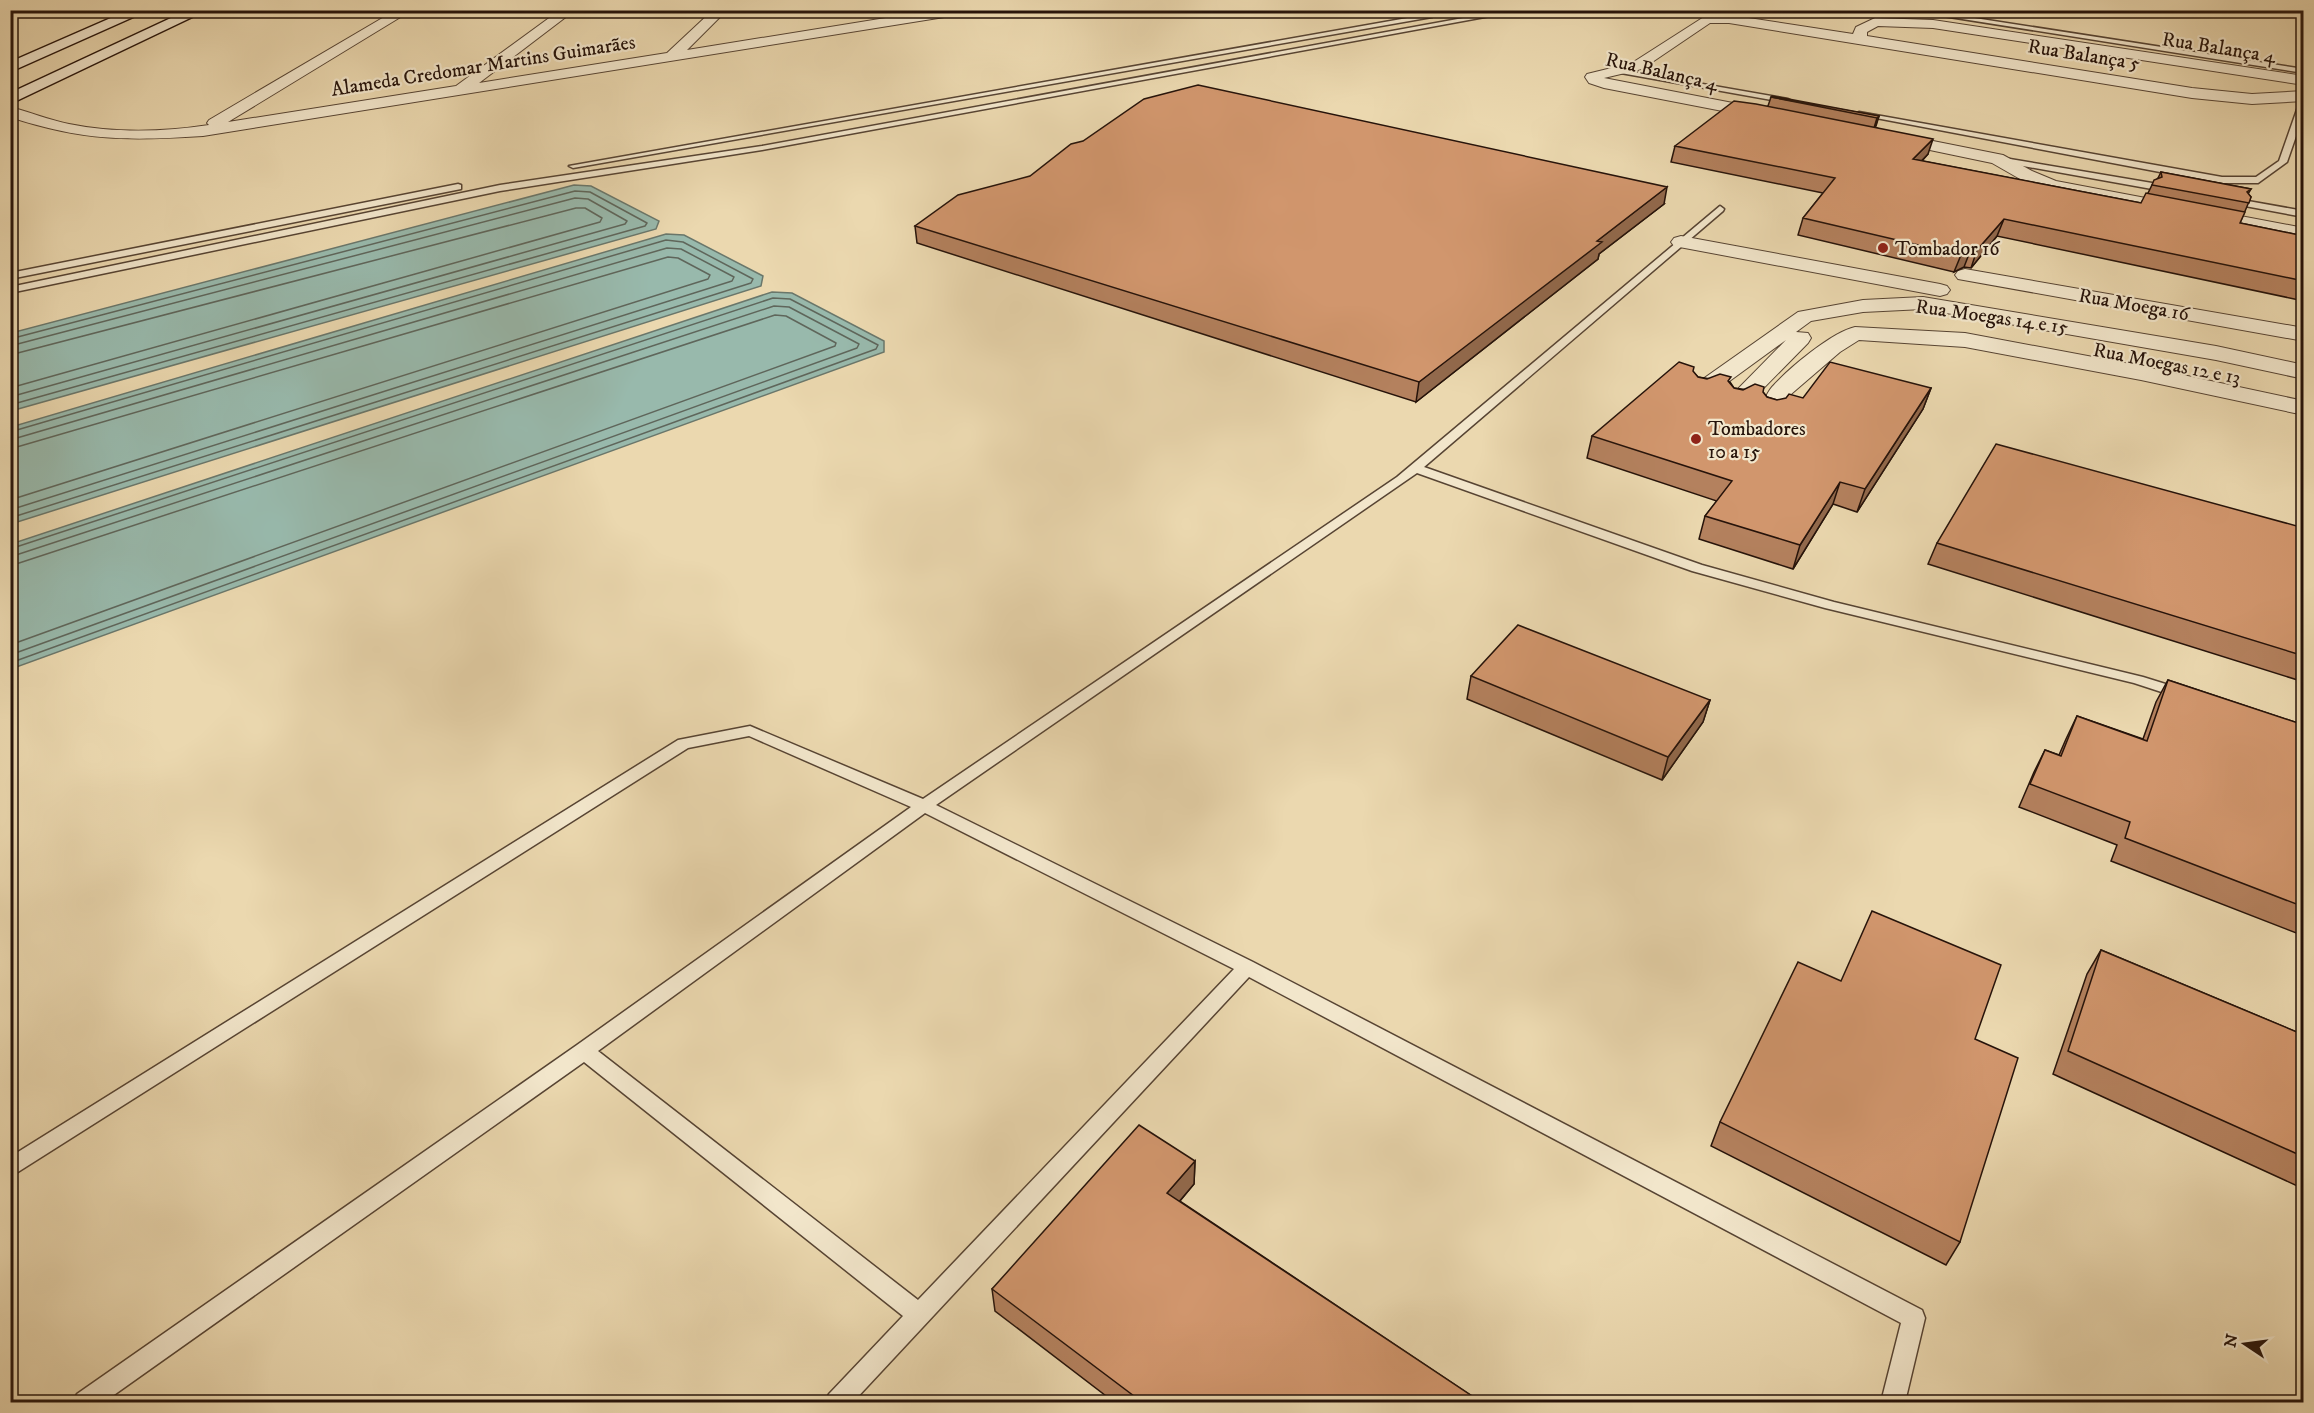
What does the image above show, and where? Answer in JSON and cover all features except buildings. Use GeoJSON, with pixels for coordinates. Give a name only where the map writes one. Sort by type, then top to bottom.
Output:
{"type":"FeatureCollection","features":[{"type":"Feature","properties":{"kind":"street"},"geometry":{"type":"LineString","coordinates":[[10,69],[142,10]]}},
{"type":"Feature","properties":{"kind":"street"},"geometry":{"type":"LineString","coordinates":[[10,99],[200,10]]}},
{"type":"Feature","properties":{"kind":"street"},"geometry":{"type":"LineString","coordinates":[[203,131],[405,10]]}},
{"type":"Feature","properties":{"kind":"street"},"geometry":{"type":"LineString","coordinates":[[458,91],[569,10]]}},
{"type":"Feature","properties":{"kind":"street"},"geometry":{"type":"LineString","coordinates":[[672,56],[721,10]]}},
{"type":"Feature","properties":{"kind":"street","name":"Alameda Credomar Martins Guimarães"},"geometry":{"type":"LineString","coordinates":[[10,112],[80,131],[105,134],[139,135],[203,131],[963,10]]}},
{"type":"Feature","properties":{"kind":"street","name":"Rua Balança 4"},"geometry":{"type":"LineString","coordinates":[[1781,117],[1604,83],[1592,77],[1637,66],[1707,19],[1730,19],[1859,39],[1861,30],[1875,22],[1933,24],[2304,81]]}},
{"type":"Feature","properties":{"kind":"street","name":"Rua Balança 5"},"geometry":{"type":"LineString","coordinates":[[1859,39],[2192,93],[2252,99],[2304,96]]}},
{"type":"Feature","properties":{"kind":"street"},"geometry":{"type":"LineString","coordinates":[[1875,135],[1997,159],[2026,175],[2052,185],[2304,234]]}},
{"type":"Feature","properties":{"kind":"street"},"geometry":{"type":"LineString","coordinates":[[1681,242],[2304,358]]}},
{"type":"Feature","properties":{"kind":"street","name":"Rua Moega 16"},"geometry":{"type":"LineString","coordinates":[[1965,275],[2304,335]]}},
{"type":"Feature","properties":{"kind":"street","name":"Rua Moegas 14 e 15"},"geometry":{"type":"LineString","coordinates":[[1701,391],[1805,316],[1863,306],[1923,303],[2204,351],[2304,372]]}},
{"type":"Feature","properties":{"kind":"street","name":"Rua Moegas 12 e 13"},"geometry":{"type":"LineString","coordinates":[[1737,402],[1806,333],[1860,319],[2008,334],[2166,360],[2304,392]]}},
{"type":"Feature","properties":{"kind":"street"},"geometry":{"type":"LineString","coordinates":[[1771,412],[1780,392],[1832,347],[1855,333],[1965,340],[2304,408]]}},
{"type":"Feature","properties":{"kind":"lane"},"geometry":{"type":"LineString","coordinates":[[561,168],[1465,10]]}},
{"type":"Feature","properties":{"kind":"lane"},"geometry":{"type":"LineString","coordinates":[[10,290],[500,188],[762,148],[1520,10]]}},
{"type":"Feature","properties":{"kind":"lane"},"geometry":{"type":"LineString","coordinates":[[1908,10],[2304,71]]}},
{"type":"Feature","properties":{"kind":"lane"},"geometry":{"type":"LineString","coordinates":[[1961,10],[2297,62]]}},
{"type":"Feature","properties":{"kind":"lane"},"geometry":{"type":"LineString","coordinates":[[1617,71],[1794,102]]}},
{"type":"Feature","properties":{"kind":"lane"},"geometry":{"type":"LineString","coordinates":[[1852,112],[2222,180],[2258,180],[2283,162],[2304,101]]}},
{"type":"Feature","properties":{"kind":"lane"},"geometry":{"type":"LineString","coordinates":[[1997,159],[2152,186]]}},
{"type":"Feature","properties":{"kind":"lane"},"geometry":{"type":"LineString","coordinates":[[10,276],[516,176]]}},
{"type":"Feature","properties":{"kind":"lane"},"geometry":{"type":"LineString","coordinates":[[2248,204],[2304,214]]}},
{"type":"Feature","properties":{"kind":"lane"},"geometry":{"type":"LineString","coordinates":[[85,1402],[584,1051],[924,806],[1401,480],[1720,209]]}},
{"type":"Feature","properties":{"kind":"lane"},"geometry":{"type":"LineString","coordinates":[[1415,468],[1697,568],[1830,605],[2138,680],[2193,697]]}},
{"type":"Feature","properties":{"kind":"lane"},"geometry":{"type":"LineString","coordinates":[[10,1168],[683,744],[750,731],[924,806],[1247,967],[1914,1318],[1893,1402]]}},
{"type":"Feature","properties":{"kind":"lane"},"geometry":{"type":"LineString","coordinates":[[837,1402],[1247,967]]}},
{"type":"Feature","properties":{"kind":"lane"},"geometry":{"type":"LineString","coordinates":[[584,1051],[920,1316]]}},
{"type":"Feature","properties":{"kind":"water"},"geometry":{"type":"Polygon","coordinates":[[[574,185],[591,186],[659,221],[656,229],[11,411],[11,333],[574,185]]]}},
{"type":"Feature","properties":{"kind":"water"},"geometry":{"type":"Polygon","coordinates":[[[666,234],[684,235],[763,276],[761,286],[11,524],[11,427],[666,234]]]}},
{"type":"Feature","properties":{"kind":"water"},"geometry":{"type":"Polygon","coordinates":[[[772,292],[792,293],[884,341],[884,352],[11,669],[11,544],[772,292]]]}},
{"type":"Feature","properties":{"kind":"place","name":"Tombador 16"},"geometry":{"type":"Point","coordinates":[1883,248]}},
{"type":"Feature","properties":{"kind":"place","name":"Tombadores 10 a 15"},"geometry":{"type":"Point","coordinates":[1696,439]}}]}
